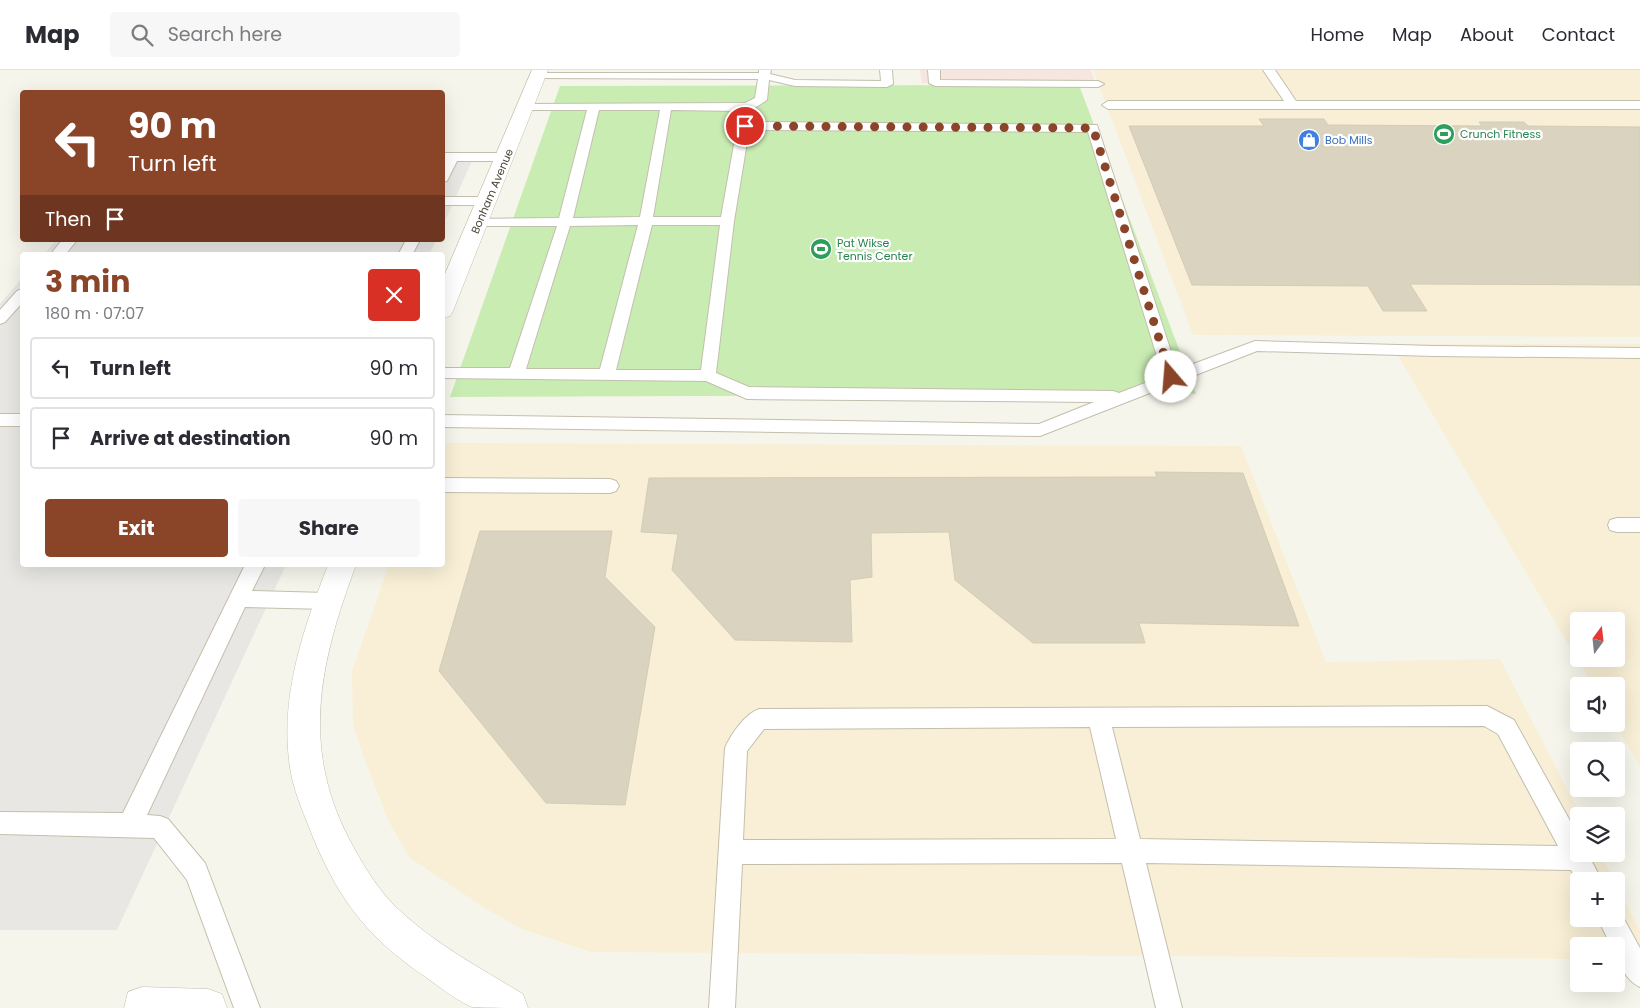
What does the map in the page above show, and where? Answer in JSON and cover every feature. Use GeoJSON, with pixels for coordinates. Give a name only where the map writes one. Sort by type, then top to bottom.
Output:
{"type":"FeatureCollection","features":[{"type":"Feature","properties":{"kind":"street","name":"Bonham Avenue"},"geometry":{"type":"LineString","coordinates":[[445,297],[506,158],[539,72]]}},
{"type":"Feature","properties":{"kind":"street"},"geometry":{"type":"LineString","coordinates":[[341,567],[327,601],[313,647],[303,712],[305,762],[322,821],[347,874],[384,922],[434,961],[510,1008]]}},
{"type":"Feature","properties":{"kind":"street"},"geometry":{"type":"LineString","coordinates":[[142,1007],[208,1008]]}},
{"type":"Feature","properties":{"kind":"lane"},"geometry":{"type":"LineString","coordinates":[[840,70],[840,84]]}},
{"type":"Feature","properties":{"kind":"lane"},"geometry":{"type":"LineString","coordinates":[[539,72],[765,73],[795,83],[887,84],[886,70]]}},
{"type":"Feature","properties":{"kind":"lane"},"geometry":{"type":"LineString","coordinates":[[934,70],[936,83],[1098,84]]}},
{"type":"Feature","properties":{"kind":"lane"},"geometry":{"type":"LineString","coordinates":[[1091,70],[1098,84],[1100,116],[1171,377]]}},
{"type":"Feature","properties":{"kind":"lane"},"geometry":{"type":"LineString","coordinates":[[1269,70],[1292,105]]}},
{"type":"Feature","properties":{"kind":"lane"},"geometry":{"type":"LineString","coordinates":[[527,106],[747,107],[760,100],[765,73]]}},
{"type":"Feature","properties":{"kind":"lane"},"geometry":{"type":"LineString","coordinates":[[745,126],[1100,116],[1292,105],[1640,105]]}},
{"type":"Feature","properties":{"kind":"lane"},"geometry":{"type":"LineString","coordinates":[[516,374],[565,221],[594,106]]}},
{"type":"Feature","properties":{"kind":"lane"},"geometry":{"type":"LineString","coordinates":[[607,375],[646,221],[666,107]]}},
{"type":"Feature","properties":{"kind":"lane"},"geometry":{"type":"LineString","coordinates":[[708,376],[727,221],[747,107]]}},
{"type":"Feature","properties":{"kind":"lane"},"geometry":{"type":"LineString","coordinates":[[448,157],[506,158]]}},
{"type":"Feature","properties":{"kind":"lane"},"geometry":{"type":"LineString","coordinates":[[445,201],[488,201]]}},
{"type":"Feature","properties":{"kind":"lane"},"geometry":{"type":"LineString","coordinates":[[479,222],[727,221]]}},
{"type":"Feature","properties":{"kind":"lane"},"geometry":{"type":"LineString","coordinates":[[60,252],[68,242]]}},
{"type":"Feature","properties":{"kind":"lane"},"geometry":{"type":"LineString","coordinates":[[0,319],[20,296]]}},
{"type":"Feature","properties":{"kind":"lane"},"geometry":{"type":"LineString","coordinates":[[445,421],[1040,430],[1171,377],[1255,346],[1434,351],[1640,353]]}},
{"type":"Feature","properties":{"kind":"lane"},"geometry":{"type":"LineString","coordinates":[[445,373],[708,376],[747,393],[1121,397]]}},
{"type":"Feature","properties":{"kind":"lane"},"geometry":{"type":"LineString","coordinates":[[0,420],[20,420]]}},
{"type":"Feature","properties":{"kind":"lane"},"geometry":{"type":"LineString","coordinates":[[445,485],[610,486]]}},
{"type":"Feature","properties":{"kind":"lane"},"geometry":{"type":"LineString","coordinates":[[1617,525],[1640,525]]}},
{"type":"Feature","properties":{"kind":"lane"},"geometry":{"type":"LineString","coordinates":[[130,825],[254,567]]}},
{"type":"Feature","properties":{"kind":"lane"},"geometry":{"type":"LineString","coordinates":[[239,599],[327,601]]}},
{"type":"Feature","properties":{"kind":"lane"},"geometry":{"type":"LineString","coordinates":[[722,1008],[736,748],[759,719],[1487,716],[1506,727],[1570,845]]}},
{"type":"Feature","properties":{"kind":"lane"},"geometry":{"type":"LineString","coordinates":[[1099,718],[1169,1008]]}},
{"type":"Feature","properties":{"kind":"lane"},"geometry":{"type":"LineString","coordinates":[[0,823],[160,827],[196,872],[247,1008]]}},
{"type":"Feature","properties":{"kind":"lane"},"geometry":{"type":"LineString","coordinates":[[731,852],[1132,852],[1570,858]]}},
{"type":"Feature","properties":{"kind":"lane"},"geometry":{"type":"LineString","coordinates":[[1614,927],[1640,974]]}},
{"type":"Feature","properties":{"kind":"shaded area"},"geometry":{"type":"Polygon","coordinates":[[[920,70],[1091,70],[1096,85],[922,83],[920,70]]]}},
{"type":"Feature","properties":{"kind":"shaded area"},"geometry":{"type":"Polygon","coordinates":[[[1093,70],[1640,70],[1640,337],[1193,335],[1093,70]]]}},
{"type":"Feature","properties":{"kind":"shaded area"},"geometry":{"type":"Polygon","coordinates":[[[445,152],[476,152],[445,221],[445,152]]]}},
{"type":"Feature","properties":{"kind":"shaded area"},"geometry":{"type":"Polygon","coordinates":[[[54,242],[435,242],[430,252],[46,252],[54,242]]]}},
{"type":"Feature","properties":{"kind":"shaded area"},"geometry":{"type":"Polygon","coordinates":[[[20,280],[20,567],[285,567],[117,930],[0,930],[0,304],[20,280]]]}},
{"type":"Feature","properties":{"kind":"shaded area"},"geometry":{"type":"Polygon","coordinates":[[[1391,344],[1640,344],[1640,766],[1620,732],[1625,732],[1625,677],[1588,677],[1582,668],[1625,668],[1625,612],[1570,612],[1570,647],[1391,344]]]}},
{"type":"Feature","properties":{"kind":"shaded area"},"geometry":{"type":"Polygon","coordinates":[[[445,443],[1241,446],[1326,662],[1500,659],[1576,807],[1570,807],[1570,862],[1604,862],[1610,872],[1570,872],[1570,927],[1625,927],[1625,902],[1640,931],[1640,959],[1625,959],[1625,937],[1570,937],[1570,959],[591,952],[522,929],[486,909],[410,858],[389,822],[353,724],[352,671],[388,567],[445,567],[445,443]]]}},
{"type":"Feature","properties":{"kind":"green space","name":"Pat Wikse Tennis Center"},"geometry":{"type":"Polygon","coordinates":[[[1079,85],[1196,394],[450,397],[560,86],[1079,85]]]}},
{"type":"Feature","properties":{"kind":"building"},"geometry":{"type":"Polygon","coordinates":[[[1259,119],[1324,119],[1328,125],[1482,126],[1479,122],[1524,122],[1528,126],[1640,127],[1640,285],[1410,284],[1427,311],[1383,311],[1368,286],[1192,285],[1129,126],[1264,126],[1259,119]]]}},
{"type":"Feature","properties":{"kind":"building"},"geometry":{"type":"Polygon","coordinates":[[[1155,472],[1243,473],[1299,626],[1139,623],[1145,643],[1033,643],[955,580],[949,532],[871,533],[872,577],[850,580],[852,642],[735,640],[672,570],[678,534],[641,532],[649,478],[1157,477],[1155,472]]]}},
{"type":"Feature","properties":{"kind":"building"},"geometry":{"type":"Polygon","coordinates":[[[480,531],[612,531],[605,577],[655,627],[625,805],[546,803],[439,671],[480,531]]]}},
{"type":"Feature","properties":{"kind":"place","name":"Crunch Fitness"},"geometry":{"type":"Point","coordinates":[1444,134]}},
{"type":"Feature","properties":{"kind":"place","name":"Bob Mills"},"geometry":{"type":"Point","coordinates":[1309,140]}},
{"type":"Feature","properties":{"kind":"place","name":"Pat Wikse Tennis Center"},"geometry":{"type":"Point","coordinates":[821,249]}},
{"type":"Feature","properties":{"kind":"route"},"geometry":{"type":"LineString","coordinates":[[745,126],[1093,128],[1171,377]]}}]}
